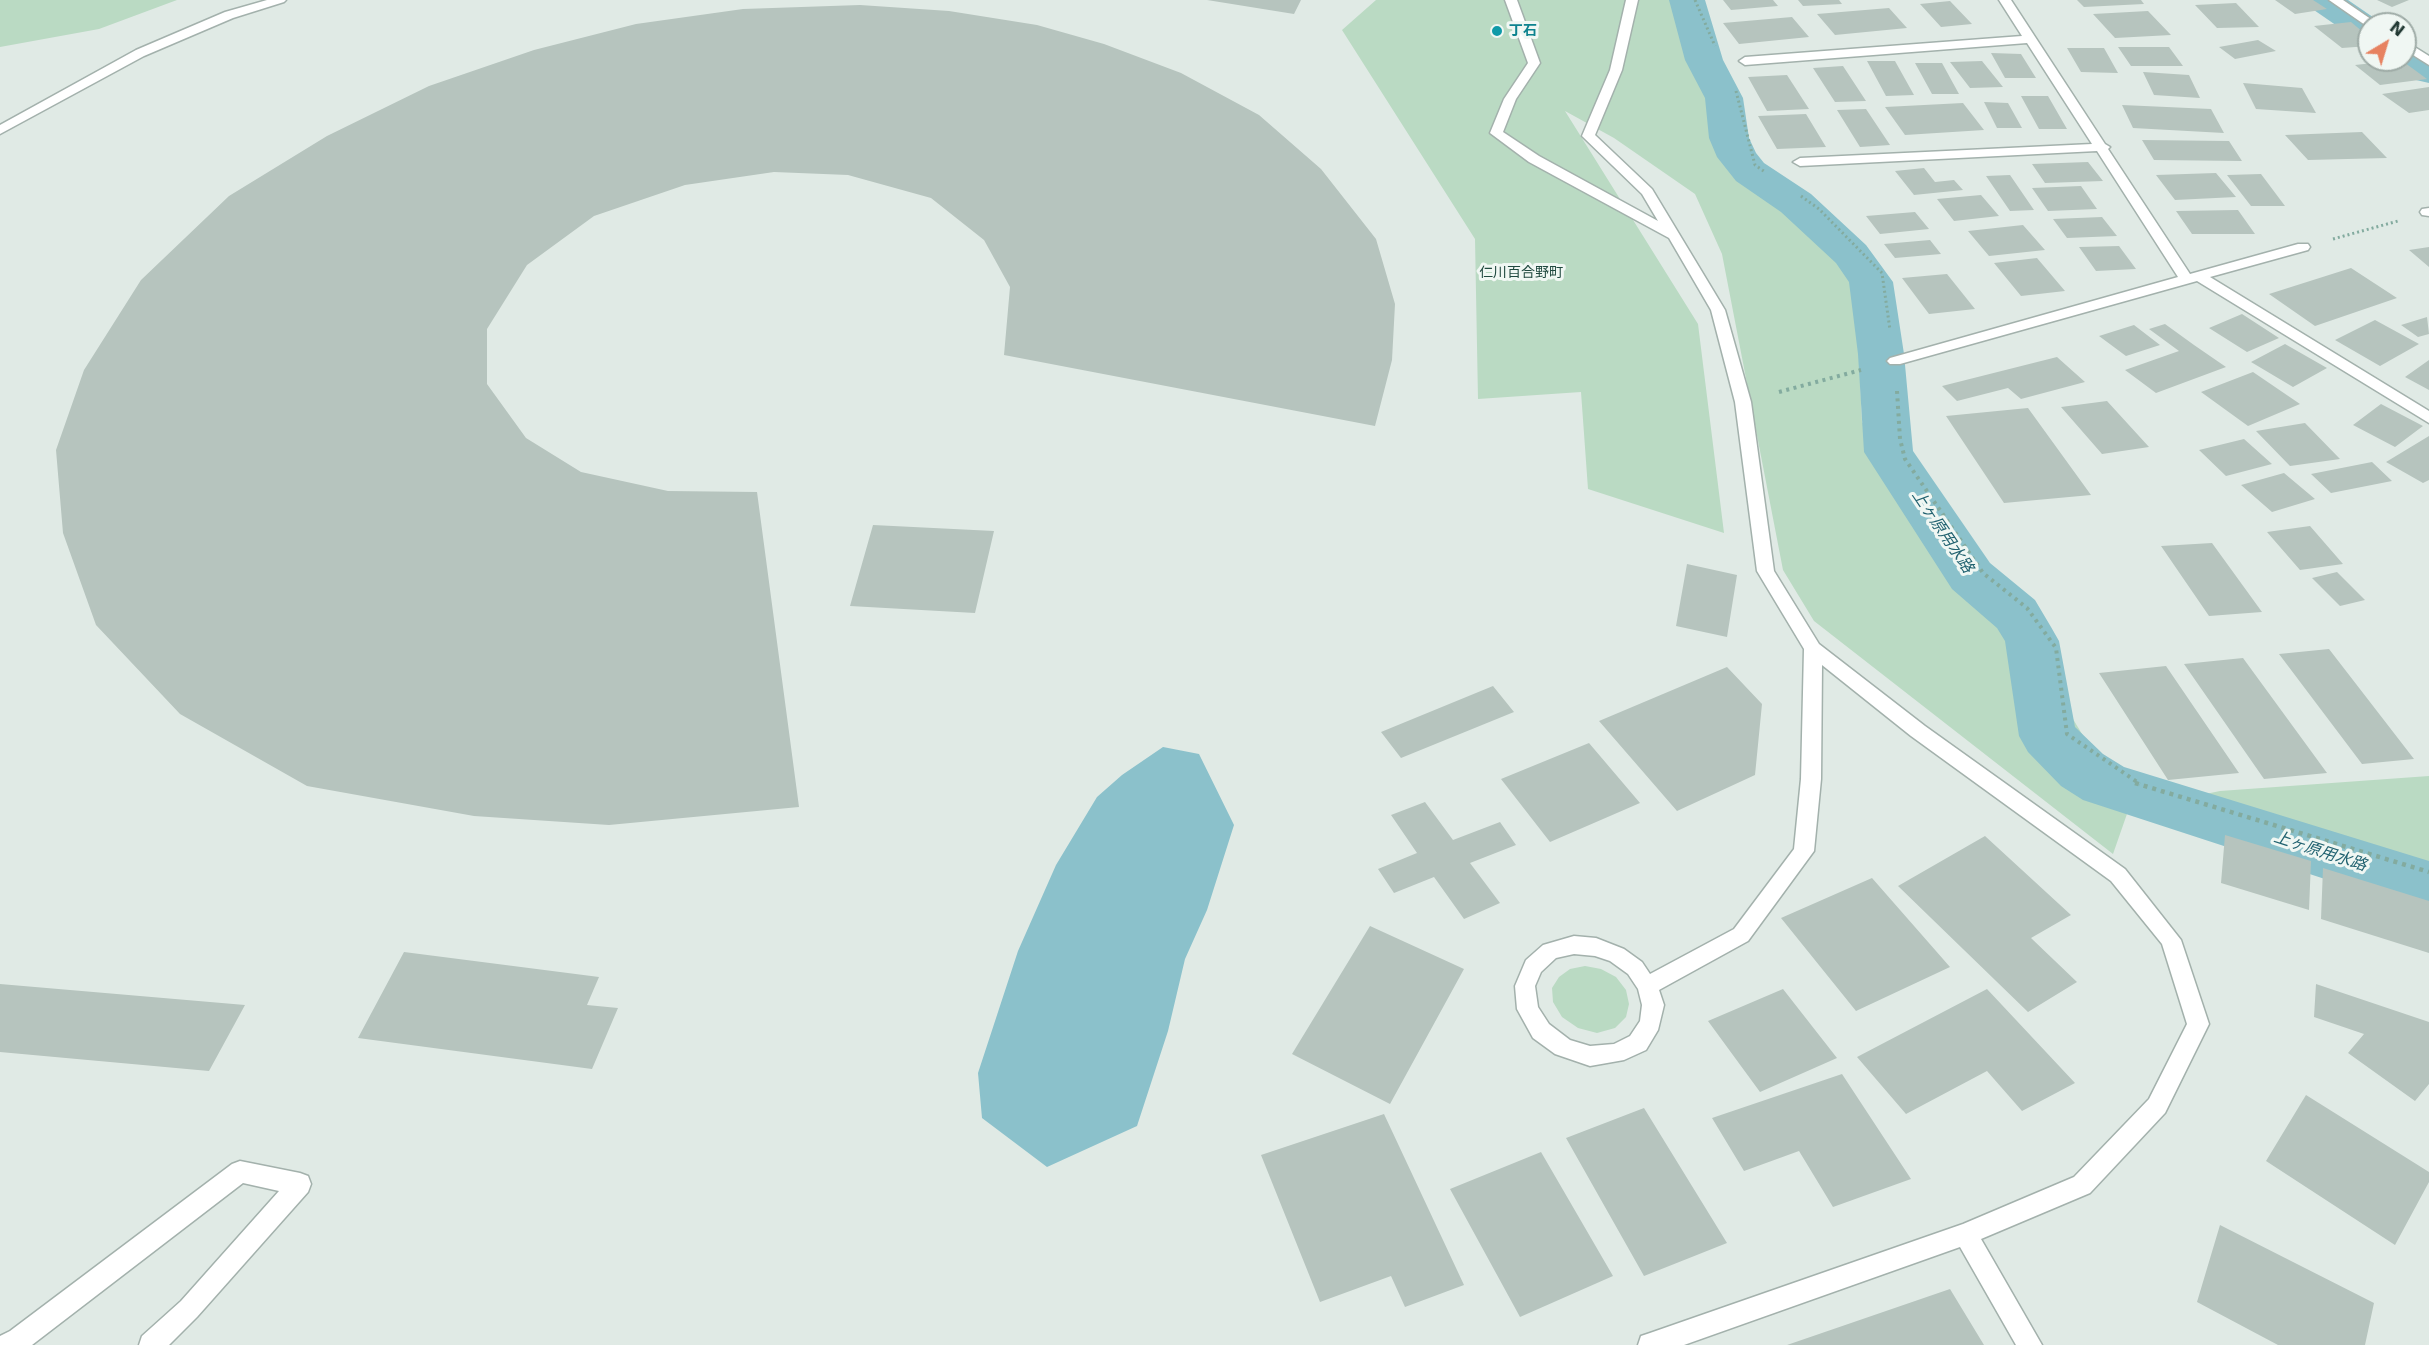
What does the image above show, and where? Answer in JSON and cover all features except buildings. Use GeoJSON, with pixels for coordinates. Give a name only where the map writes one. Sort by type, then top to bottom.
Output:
{"type":"FeatureCollection","features":[{"type":"Feature","properties":{"kind":"street"},"geometry":{"type":"LineString","coordinates":[[0,130],[140,53],[229,15],[280,0]]}},
{"type":"Feature","properties":{"kind":"street"},"geometry":{"type":"LineString","coordinates":[[1511,0],[1534,63],[1510,99],[1496,133],[1534,159],[1674,236]]}},
{"type":"Feature","properties":{"kind":"street"},"geometry":{"type":"LineString","coordinates":[[1632,0],[1616,70],[1588,136],[1647,192],[1718,310],[1743,402],[1766,571],[1813,650],[1918,730],[2118,875],[2171,940],[2198,1024],[2157,1106],[2082,1185],[1965,1234],[1650,1345]]}},
{"type":"Feature","properties":{"kind":"street"},"geometry":{"type":"LineString","coordinates":[[2005,0],[2193,278],[2429,418]]}},
{"type":"Feature","properties":{"kind":"street"},"geometry":{"type":"LineString","coordinates":[[2335,0],[2357,14]]}},
{"type":"Feature","properties":{"kind":"street"},"geometry":{"type":"LineString","coordinates":[[1745,62],[2031,39]]}},
{"type":"Feature","properties":{"kind":"street"},"geometry":{"type":"LineString","coordinates":[[1800,162],[2103,147]]}},
{"type":"Feature","properties":{"kind":"street"},"geometry":{"type":"LineString","coordinates":[[1895,361],[2303,247]]}},
{"type":"Feature","properties":{"kind":"street"},"geometry":{"type":"LineString","coordinates":[[1647,986],[1741,935],[1804,851],[1811,779],[1813,650]]}},
{"type":"Feature","properties":{"kind":"street"},"geometry":{"type":"LineString","coordinates":[[1574,945],[1596,947],[1617,955],[1635,968],[1647,986],[1653,1005],[1650,1023],[1638,1043],[1616,1053],[1590,1056],[1563,1047],[1541,1031],[1528,1009],[1525,986],[1533,966],[1550,951],[1574,945]]}},
{"type":"Feature","properties":{"kind":"street"},"geometry":{"type":"LineString","coordinates":[[8,1345],[19,1340],[240,1172],[300,1184],[189,1309],[151,1345]]}},
{"type":"Feature","properties":{"kind":"street"},"geometry":{"type":"LineString","coordinates":[[1965,1234],[2030,1345]]}},
{"type":"Feature","properties":{"kind":"path"},"geometry":{"type":"LineString","coordinates":[[1695,0],[1718,53]]}},
{"type":"Feature","properties":{"kind":"path"},"geometry":{"type":"LineString","coordinates":[[1733,85],[1755,165],[1774,177]]}},
{"type":"Feature","properties":{"kind":"path"},"geometry":{"type":"LineString","coordinates":[[1792,190],[1819,209],[1882,273],[1895,361],[1900,439],[1905,459],[1983,573],[2026,608],[2056,648],[2067,734],[2136,783],[2429,872]]}},
{"type":"Feature","properties":{"kind":"path"},"geometry":{"type":"LineString","coordinates":[[2303,247],[2428,212]]}},
{"type":"Feature","properties":{"kind":"path"},"geometry":{"type":"LineString","coordinates":[[1743,402],[1895,361]]}},
{"type":"Feature","properties":{"kind":"green space"},"geometry":{"type":"Polygon","coordinates":[[[0,0],[177,0],[99,29],[0,47],[0,0]]]}},
{"type":"Feature","properties":{"kind":"green space"},"geometry":{"type":"Polygon","coordinates":[[[1376,0],[1685,0],[1711,89],[1748,179],[1855,266],[1862,422],[2027,643],[2128,810],[2220,791],[2429,776],[2429,892],[2128,811],[2113,854],[1814,621],[1783,570],[1722,254],[1695,194],[1614,138],[1565,111],[1698,324],[1724,533],[1588,489],[1581,392],[1478,399],[1475,239],[1342,30],[1376,0]]]}},
{"type":"Feature","properties":{"kind":"green space"},"geometry":{"type":"Polygon","coordinates":[[[1585,966],[1601,969],[1616,977],[1626,990],[1629,1004],[1626,1017],[1615,1028],[1597,1033],[1578,1028],[1562,1017],[1553,1002],[1552,988],[1559,977],[1570,969],[1585,966]]]}},
{"type":"Feature","properties":{"kind":"water"},"geometry":{"type":"Polygon","coordinates":[[[1163,747],[1199,754],[1234,825],[1207,910],[1185,959],[1168,1031],[1137,1126],[1047,1167],[982,1118],[978,1073],[1018,951],[1056,865],[1097,797],[1122,775],[1163,747]]]}},
{"type":"Feature","properties":{"kind":"waterway","name":"上ヶ原用水路"},"geometry":{"type":"LineString","coordinates":[[1687,0],[1704,60],[1724,98],[1729,138],[1737,157],[1750,172],[1796,203],[1851,254],[1871,282],[1881,354],[1889,452],[1971,576],[2016,614],[2032,641],[2048,736],[2082,770],[2104,784],[2429,887]]}},
{"type":"Feature","properties":{"kind":"waterway"},"geometry":{"type":"LineString","coordinates":[[2324,0],[2357,23]]}},
{"type":"Feature","properties":{"kind":"waterway"},"geometry":{"type":"LineString","coordinates":[[2417,64],[2429,72]]}},
{"type":"Feature","properties":{"kind":"place","name":"丁石"},"geometry":{"type":"Point","coordinates":[1497,31]}},
{"type":"Feature","properties":{"kind":"district","name":"仁川百合野町"},"geometry":{"type":"Point","coordinates":[1521,273]}}]}
